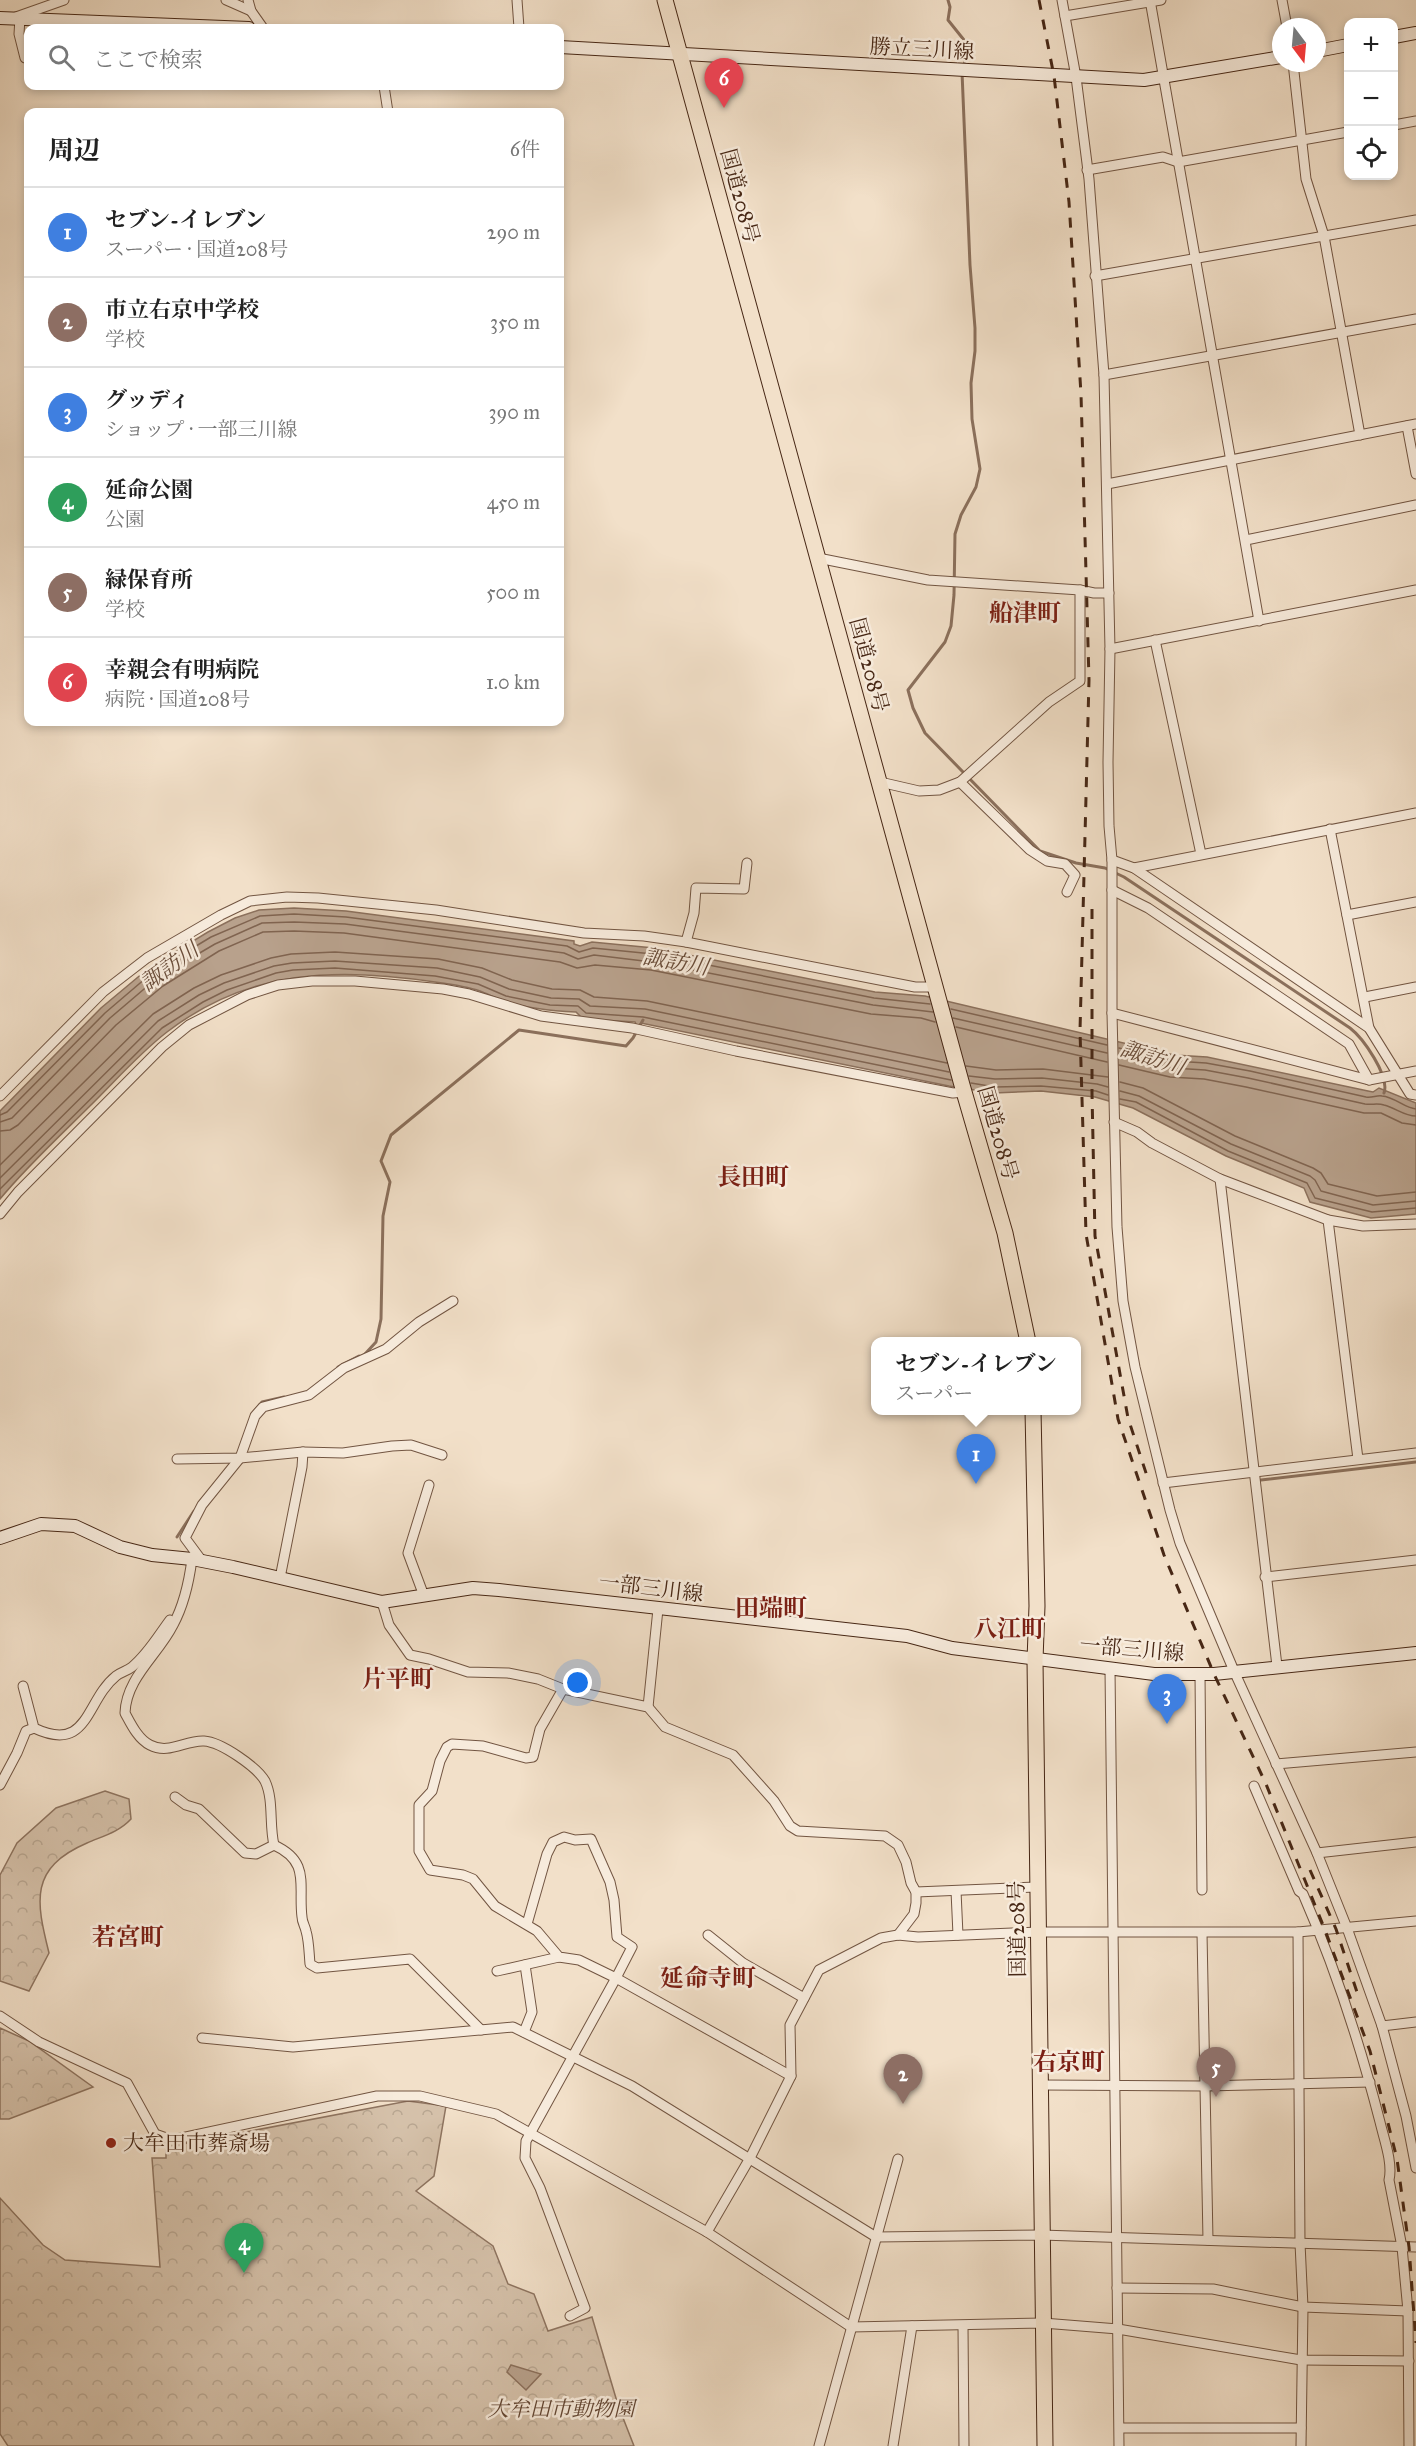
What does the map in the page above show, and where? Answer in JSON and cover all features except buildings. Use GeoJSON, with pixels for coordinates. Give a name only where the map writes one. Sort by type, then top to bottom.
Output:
{"type":"FeatureCollection","features":[{"type":"Feature","properties":{"kind":"highway","name":"国道208号"},"geometry":{"type":"LineString","coordinates":[[666,0],[963,1089],[1005,1233],[1027,1337]]}},
{"type":"Feature","properties":{"kind":"highway","name":"国道208号"},"geometry":{"type":"LineString","coordinates":[[1033,1415],[1045,2446]]}},
{"type":"Feature","properties":{"kind":"main road"},"geometry":{"type":"LineString","coordinates":[[0,18],[156,24]]}},
{"type":"Feature","properties":{"kind":"main road"},"geometry":{"type":"LineString","coordinates":[[1398,36],[1416,33]]}},
{"type":"Feature","properties":{"kind":"main road"},"geometry":{"type":"LineString","coordinates":[[1326,49],[1344,46]]}},
{"type":"Feature","properties":{"kind":"main road","name":"勝立三川線"},"geometry":{"type":"LineString","coordinates":[[564,48],[1144,80],[1272,59]]}},
{"type":"Feature","properties":{"kind":"main road","name":"一部三川線"},"geometry":{"type":"LineString","coordinates":[[0,1538],[41,1524],[59,1524],[75,1526],[120,1547],[152,1555],[197,1560],[382,1602],[473,1588],[499,1590],[658,1610],[907,1636],[952,1648],[1154,1674],[1200,1674],[1416,1653]]}},
{"type":"Feature","properties":{"kind":"street"},"geometry":{"type":"LineString","coordinates":[[24,54],[17,18],[64,0]]}},
{"type":"Feature","properties":{"kind":"street"},"geometry":{"type":"LineString","coordinates":[[226,0],[251,11]]}},
{"type":"Feature","properties":{"kind":"street"},"geometry":{"type":"LineString","coordinates":[[248,0],[251,11],[260,24]]}},
{"type":"Feature","properties":{"kind":"street"},"geometry":{"type":"LineString","coordinates":[[517,0],[519,24]]}},
{"type":"Feature","properties":{"kind":"street"},"geometry":{"type":"LineString","coordinates":[[1062,0],[1076,77],[1087,170],[1104,375],[1110,649],[1108,762],[1112,860],[1114,1122],[1117,1227],[1123,1301],[1135,1367],[1180,1543],[1234,1671],[1317,1853],[1347,1928],[1411,2115],[1416,2168]]}},
{"type":"Feature","properties":{"kind":"street"},"geometry":{"type":"LineString","coordinates":[[1065,16],[1161,0]]}},
{"type":"Feature","properties":{"kind":"street"},"geometry":{"type":"LineString","coordinates":[[1282,0],[1285,18]]}},
{"type":"Feature","properties":{"kind":"street"},"geometry":{"type":"LineString","coordinates":[[1150,1],[1260,621]]}},
{"type":"Feature","properties":{"kind":"street"},"geometry":{"type":"LineString","coordinates":[[1294,72],[1306,179],[1324,236],[1360,435]]}},
{"type":"Feature","properties":{"kind":"street"},"geometry":{"type":"LineString","coordinates":[[385,90],[387,108]]}},
{"type":"Feature","properties":{"kind":"street"},"geometry":{"type":"LineString","coordinates":[[1398,124],[1416,121]]}},
{"type":"Feature","properties":{"kind":"street"},"geometry":{"type":"LineString","coordinates":[[1087,170],[1164,157],[1178,162],[1344,133]]}},
{"type":"Feature","properties":{"kind":"street"},"geometry":{"type":"LineString","coordinates":[[1095,276],[1416,220]]}},
{"type":"Feature","properties":{"kind":"street"},"geometry":{"type":"LineString","coordinates":[[1104,375],[1416,319]]}},
{"type":"Feature","properties":{"kind":"street"},"geometry":{"type":"LineString","coordinates":[[1107,484],[1411,425],[1416,474]]}},
{"type":"Feature","properties":{"kind":"street"},"geometry":{"type":"LineString","coordinates":[[1246,540],[1416,506]]}},
{"type":"Feature","properties":{"kind":"street"},"geometry":{"type":"LineString","coordinates":[[818,558],[928,580],[1109,593]]}},
{"type":"Feature","properties":{"kind":"street"},"geometry":{"type":"LineString","coordinates":[[880,782],[919,791],[939,790],[960,782],[1049,702],[1080,681],[1080,590]]}},
{"type":"Feature","properties":{"kind":"street"},"geometry":{"type":"LineString","coordinates":[[1110,649],[1416,590]]}},
{"type":"Feature","properties":{"kind":"street"},"geometry":{"type":"LineString","coordinates":[[1155,640],[1201,854]]}},
{"type":"Feature","properties":{"kind":"street"},"geometry":{"type":"LineString","coordinates":[[960,782],[1029,850],[1047,861],[1065,864],[1075,875],[1067,892]]}},
{"type":"Feature","properties":{"kind":"street"},"geometry":{"type":"LineString","coordinates":[[1134,868],[1416,813]]}},
{"type":"Feature","properties":{"kind":"street"},"geometry":{"type":"LineString","coordinates":[[1330,829],[1365,997],[1369,1028]]}},
{"type":"Feature","properties":{"kind":"street"},"geometry":{"type":"LineString","coordinates":[[1112,860],[1134,868],[1369,1028],[1410,1094],[1416,1095]]}},
{"type":"Feature","properties":{"kind":"street"},"geometry":{"type":"LineString","coordinates":[[686,942],[694,913],[696,888],[744,889],[747,863]]}},
{"type":"Feature","properties":{"kind":"street"},"geometry":{"type":"LineString","coordinates":[[1112,890],[1148,908],[1349,1044],[1369,1080]]}},
{"type":"Feature","properties":{"kind":"street"},"geometry":{"type":"LineString","coordinates":[[0,1096],[103,992],[147,958],[220,915],[250,901],[287,897],[318,898],[436,910],[584,933],[644,936],[686,942],[938,993]]}},
{"type":"Feature","properties":{"kind":"street"},"geometry":{"type":"LineString","coordinates":[[1347,915],[1416,902]]}},
{"type":"Feature","properties":{"kind":"street"},"geometry":{"type":"LineString","coordinates":[[0,1214],[18,1192],[171,1040],[189,1025],[217,1009],[278,985],[312,981],[355,981],[443,989],[470,994],[541,1016],[632,1028],[953,1093],[963,1089]]}},
{"type":"Feature","properties":{"kind":"street"},"geometry":{"type":"LineString","coordinates":[[1365,997],[1416,987]]}},
{"type":"Feature","properties":{"kind":"street"},"geometry":{"type":"LineString","coordinates":[[1112,1013],[1369,1080],[1416,1071]]}},
{"type":"Feature","properties":{"kind":"street"},"geometry":{"type":"LineString","coordinates":[[1114,1122],[1137,1132],[1152,1143],[1220,1179],[1328,1220],[1364,1226],[1416,1224]]}},
{"type":"Feature","properties":{"kind":"street"},"geometry":{"type":"LineString","coordinates":[[1220,1179],[1277,1666]]}},
{"type":"Feature","properties":{"kind":"street"},"geometry":{"type":"LineString","coordinates":[[1328,1220],[1358,1459]]}},
{"type":"Feature","properties":{"kind":"street"},"geometry":{"type":"LineString","coordinates":[[274,1845],[270,1829],[269,1792],[264,1779],[250,1765],[232,1753],[205,1741],[171,1749],[149,1745],[136,1733],[125,1713],[130,1688],[161,1645],[177,1616],[197,1560],[184,1538],[202,1505],[240,1458],[255,1416],[262,1407],[309,1395],[345,1368],[386,1349],[419,1322],[453,1301]]}},
{"type":"Feature","properties":{"kind":"street"},"geometry":{"type":"LineString","coordinates":[[177,1459],[240,1458],[303,1452],[343,1453],[411,1445],[442,1455]]}},
{"type":"Feature","properties":{"kind":"street"},"geometry":{"type":"LineString","coordinates":[[280,1578],[303,1452]]}},
{"type":"Feature","properties":{"kind":"street"},"geometry":{"type":"LineString","coordinates":[[1163,1483],[1416,1453]]}},
{"type":"Feature","properties":{"kind":"street"},"geometry":{"type":"LineString","coordinates":[[424,1596],[408,1553],[429,1485]]}},
{"type":"Feature","properties":{"kind":"street"},"geometry":{"type":"LineString","coordinates":[[1265,1577],[1416,1560]]}},
{"type":"Feature","properties":{"kind":"street"},"geometry":{"type":"LineString","coordinates":[[382,1602],[389,1625],[410,1655],[468,1672],[508,1673],[538,1679],[562,1689],[648,1707],[665,1727],[733,1755],[774,1801],[790,1826],[798,1831],[885,1836],[898,1845],[916,1892],[914,1914],[898,1935]]}},
{"type":"Feature","properties":{"kind":"street"},"geometry":{"type":"LineString","coordinates":[[648,1707],[658,1610]]}},
{"type":"Feature","properties":{"kind":"street"},"geometry":{"type":"LineString","coordinates":[[0,1785],[18,1753],[26,1731],[33,1728],[60,1736],[71,1732],[84,1721],[116,1676],[138,1662],[170,1620],[177,1616]]}},
{"type":"Feature","properties":{"kind":"street"},"geometry":{"type":"LineString","coordinates":[[1110,1670],[1117,2086],[1119,2446]]}},
{"type":"Feature","properties":{"kind":"street"},"geometry":{"type":"LineString","coordinates":[[1200,1674],[1202,1890]]}},
{"type":"Feature","properties":{"kind":"street"},"geometry":{"type":"LineString","coordinates":[[23,1686],[33,1728]]}},
{"type":"Feature","properties":{"kind":"street"},"geometry":{"type":"LineString","coordinates":[[559,1957],[547,1940],[527,1924],[495,1906],[473,1879],[463,1875],[430,1870],[419,1851],[419,1805],[432,1791],[440,1761],[447,1747],[453,1744],[483,1746],[526,1758],[533,1757],[540,1729],[562,1689]]}},
{"type":"Feature","properties":{"kind":"street"},"geometry":{"type":"LineString","coordinates":[[1276,1764],[1416,1752]]}},
{"type":"Feature","properties":{"kind":"street"},"geometry":{"type":"LineString","coordinates":[[1254,1786],[1299,1891],[1303,1894],[1319,1931],[1351,2020],[1370,2082],[1386,2147],[1389,2180],[1402,2247],[1408,2311],[1409,2446]]}},
{"type":"Feature","properties":{"kind":"street"},"geometry":{"type":"LineString","coordinates":[[175,1797],[186,1805],[199,1809],[244,1853],[256,1854],[274,1845],[286,1850],[298,1862],[302,1878],[302,1920],[307,1932],[310,1964],[317,1968],[410,1959],[482,2030]]}},
{"type":"Feature","properties":{"kind":"street"},"geometry":{"type":"LineString","coordinates":[[527,1924],[546,1854],[553,1842],[564,1837],[575,1840],[591,1839],[610,1882],[615,1900],[617,1937],[632,1947],[530,2133],[526,2141],[525,2158],[540,2188],[585,2308],[570,2316]]}},
{"type":"Feature","properties":{"kind":"street"},"geometry":{"type":"LineString","coordinates":[[1317,1853],[1416,1842]]}},
{"type":"Feature","properties":{"kind":"street"},"geometry":{"type":"LineString","coordinates":[[916,1892],[1037,1887]]}},
{"type":"Feature","properties":{"kind":"street"},"geometry":{"type":"LineString","coordinates":[[956,1891],[958,1935]]}},
{"type":"Feature","properties":{"kind":"street"},"geometry":{"type":"LineString","coordinates":[[707,2232],[750,2158],[791,2076],[789,2025],[819,1970],[881,1938],[898,1935],[1038,1932],[1113,1934],[1298,1932],[1416,1921]]}},
{"type":"Feature","properties":{"kind":"street"},"geometry":{"type":"LineString","coordinates":[[1298,1932],[1300,2243],[1303,2307],[1301,2446]]}},
{"type":"Feature","properties":{"kind":"street"},"geometry":{"type":"LineString","coordinates":[[1202,1933],[1208,2240]]}},
{"type":"Feature","properties":{"kind":"street"},"geometry":{"type":"LineString","coordinates":[[708,1935],[743,1963],[804,1998]]}},
{"type":"Feature","properties":{"kind":"street"},"geometry":{"type":"LineString","coordinates":[[497,1971],[559,1957],[579,1960],[616,1978],[791,2076]]}},
{"type":"Feature","properties":{"kind":"street"},"geometry":{"type":"LineString","coordinates":[[524,2032],[532,2012],[525,1965]]}},
{"type":"Feature","properties":{"kind":"street"},"geometry":{"type":"LineString","coordinates":[[0,2016],[39,2042],[127,2083],[155,2134],[172,2140],[377,2096],[420,2096],[496,2114],[707,2232],[851,2327],[1043,2323],[1118,2329],[1301,2360],[1409,2361]]}},
{"type":"Feature","properties":{"kind":"street"},"geometry":{"type":"LineString","coordinates":[[1382,2026],[1416,2022]]}},
{"type":"Feature","properties":{"kind":"street"},"geometry":{"type":"LineString","coordinates":[[202,2038],[293,2047],[513,2026],[572,2058],[632,2085],[876,2237],[1041,2235],[1416,2247]]}},
{"type":"Feature","properties":{"kind":"street"},"geometry":{"type":"LineString","coordinates":[[1042,2085],[1205,2086],[1370,2082]]}},
{"type":"Feature","properties":{"kind":"street"},"geometry":{"type":"LineString","coordinates":[[819,2446],[898,2159]]}},
{"type":"Feature","properties":{"kind":"street"},"geometry":{"type":"LineString","coordinates":[[1117,2288],[1213,2289],[1303,2307],[1408,2311]]}},
{"type":"Feature","properties":{"kind":"street"},"geometry":{"type":"LineString","coordinates":[[893,2446],[912,2326]]}},
{"type":"Feature","properties":{"kind":"street"},"geometry":{"type":"LineString","coordinates":[[963,2326],[964,2446]]}},
{"type":"Feature","properties":{"kind":"street"},"geometry":{"type":"LineString","coordinates":[[1119,2428],[1301,2428]]}},
{"type":"Feature","properties":{"kind":"green space"},"geometry":{"type":"Polygon","coordinates":[[[105,1791],[129,1799],[131,1819],[116,1830],[68,1853],[55,1863],[46,1875],[41,1888],[40,1902],[49,1953],[29,1991],[0,1981],[0,1875],[17,1843],[56,1808],[105,1791]]]}},
{"type":"Feature","properties":{"kind":"green space"},"geometry":{"type":"Polygon","coordinates":[[[0,2028],[29,2041],[93,2087],[9,2119],[0,2119],[0,2028]]]}},
{"type":"Feature","properties":{"kind":"green space","name":"大牟田市動物園"},"geometry":{"type":"Polygon","coordinates":[[[408,2101],[446,2106],[434,2176],[416,2191],[493,2246],[508,2284],[534,2294],[548,2331],[592,2317],[618,2405],[634,2446],[8,2446],[0,2434],[0,2198],[43,2245],[65,2260],[160,2267],[152,2158],[166,2158],[166,2150],[172,2146],[408,2101]]]}},
{"type":"Feature","properties":{"kind":"water","name":"諏訪川"},"geometry":{"type":"Polygon","coordinates":[[[294,908],[346,911],[574,941],[574,944],[580,946],[592,942],[654,948],[875,992],[925,996],[1174,1055],[1207,1057],[1373,1092],[1379,1088],[1416,1103],[1416,1214],[1371,1218],[1310,1202],[1304,1188],[1226,1156],[1133,1108],[1095,1097],[1041,1091],[994,1093],[949,1086],[641,1023],[637,1026],[635,1022],[583,1019],[576,1012],[523,1006],[458,985],[363,975],[295,978],[262,985],[230,996],[198,1011],[167,1032],[139,1057],[34,1161],[0,1199],[0,1111],[101,1008],[150,967],[235,918],[259,910],[294,908]]]}},
{"type":"Feature","properties":{"kind":"water"},"geometry":{"type":"Polygon","coordinates":[[[511,2365],[541,2374],[526,2390],[507,2372],[511,2365]]]}},
{"type":"Feature","properties":{"kind":"waterway"},"geometry":{"type":"LineString","coordinates":[[948,0],[950,7],[948,20],[968,45],[964,66]]}},
{"type":"Feature","properties":{"kind":"waterway"},"geometry":{"type":"LineString","coordinates":[[962,72],[975,328],[971,383],[972,419],[980,469],[976,487],[961,515],[955,534],[951,626],[945,642],[908,690],[913,708],[925,733],[1040,851],[1076,863],[1105,868],[1124,877],[1350,1028],[1362,1040],[1374,1058],[1383,1077],[1384,1093]]}},
{"type":"Feature","properties":{"kind":"waterway"},"geometry":{"type":"LineString","coordinates":[[365,1354],[376,1342],[381,1319],[383,1216],[390,1182],[381,1161],[391,1135],[519,1030],[626,1046],[643,1020]]}},
{"type":"Feature","properties":{"kind":"waterway"},"geometry":{"type":"LineString","coordinates":[[338,1367],[359,1356]]}},
{"type":"Feature","properties":{"kind":"waterway"},"geometry":{"type":"LineString","coordinates":[[252,1414],[262,1402],[284,1397]]}},
{"type":"Feature","properties":{"kind":"waterway"},"geometry":{"type":"LineString","coordinates":[[1261,1480],[1416,1462]]}},
{"type":"Feature","properties":{"kind":"waterway"},"geometry":{"type":"LineString","coordinates":[[177,1537],[194,1511]]}},
{"type":"Feature","properties":{"kind":"railway"},"geometry":{"type":"LineString","coordinates":[[1039,0],[1054,76],[1069,202],[1081,394],[1089,680],[1080,1031],[1086,1234],[1118,1419],[1164,1555],[1214,1674],[1266,1784],[1325,1930],[1370,2051],[1397,2159],[1409,2247],[1416,2343]]}},
{"type":"Feature","properties":{"kind":"railway"},"geometry":{"type":"LineString","coordinates":[[1092,909],[1095,1236],[1128,1418],[1148,1479]]}},
{"type":"Feature","properties":{"kind":"railway"},"geometry":{"type":"LineString","coordinates":[[1310,1870],[1336,1929],[1359,1998]]}},
{"type":"Feature","properties":{"kind":"place","name":"幸親会有明病院"},"geometry":{"type":"Point","coordinates":[724,108]}},
{"type":"Feature","properties":{"kind":"place","name":"セブン-イレブン"},"geometry":{"type":"Point","coordinates":[976,1484]}},
{"type":"Feature","properties":{"kind":"place","name":"グッディ"},"geometry":{"type":"Point","coordinates":[1167,1724]}},
{"type":"Feature","properties":{"kind":"place","name":"緑保育所"},"geometry":{"type":"Point","coordinates":[1216,2097]}},
{"type":"Feature","properties":{"kind":"place","name":"市立右京中学校"},"geometry":{"type":"Point","coordinates":[903,2104]}},
{"type":"Feature","properties":{"kind":"place","name":"大牟田市葬斎場"},"geometry":{"type":"Point","coordinates":[111,2143]}},
{"type":"Feature","properties":{"kind":"place","name":"延命公園"},"geometry":{"type":"Point","coordinates":[244,2273]}},
{"type":"Feature","properties":{"kind":"district","name":"船津町"},"geometry":{"type":"Point","coordinates":[1025,613]}},
{"type":"Feature","properties":{"kind":"district","name":"長田町"},"geometry":{"type":"Point","coordinates":[753,1177]}},
{"type":"Feature","properties":{"kind":"district","name":"田端町"},"geometry":{"type":"Point","coordinates":[771,1608]}},
{"type":"Feature","properties":{"kind":"district","name":"八江町"},"geometry":{"type":"Point","coordinates":[1009,1629]}},
{"type":"Feature","properties":{"kind":"district","name":"片平町"},"geometry":{"type":"Point","coordinates":[398,1679]}},
{"type":"Feature","properties":{"kind":"district","name":"若宮町"},"geometry":{"type":"Point","coordinates":[128,1937]}},
{"type":"Feature","properties":{"kind":"district","name":"延命寺町"},"geometry":{"type":"Point","coordinates":[708,1978]}},
{"type":"Feature","properties":{"kind":"district","name":"右京町"},"geometry":{"type":"Point","coordinates":[1069,2062]}}]}
